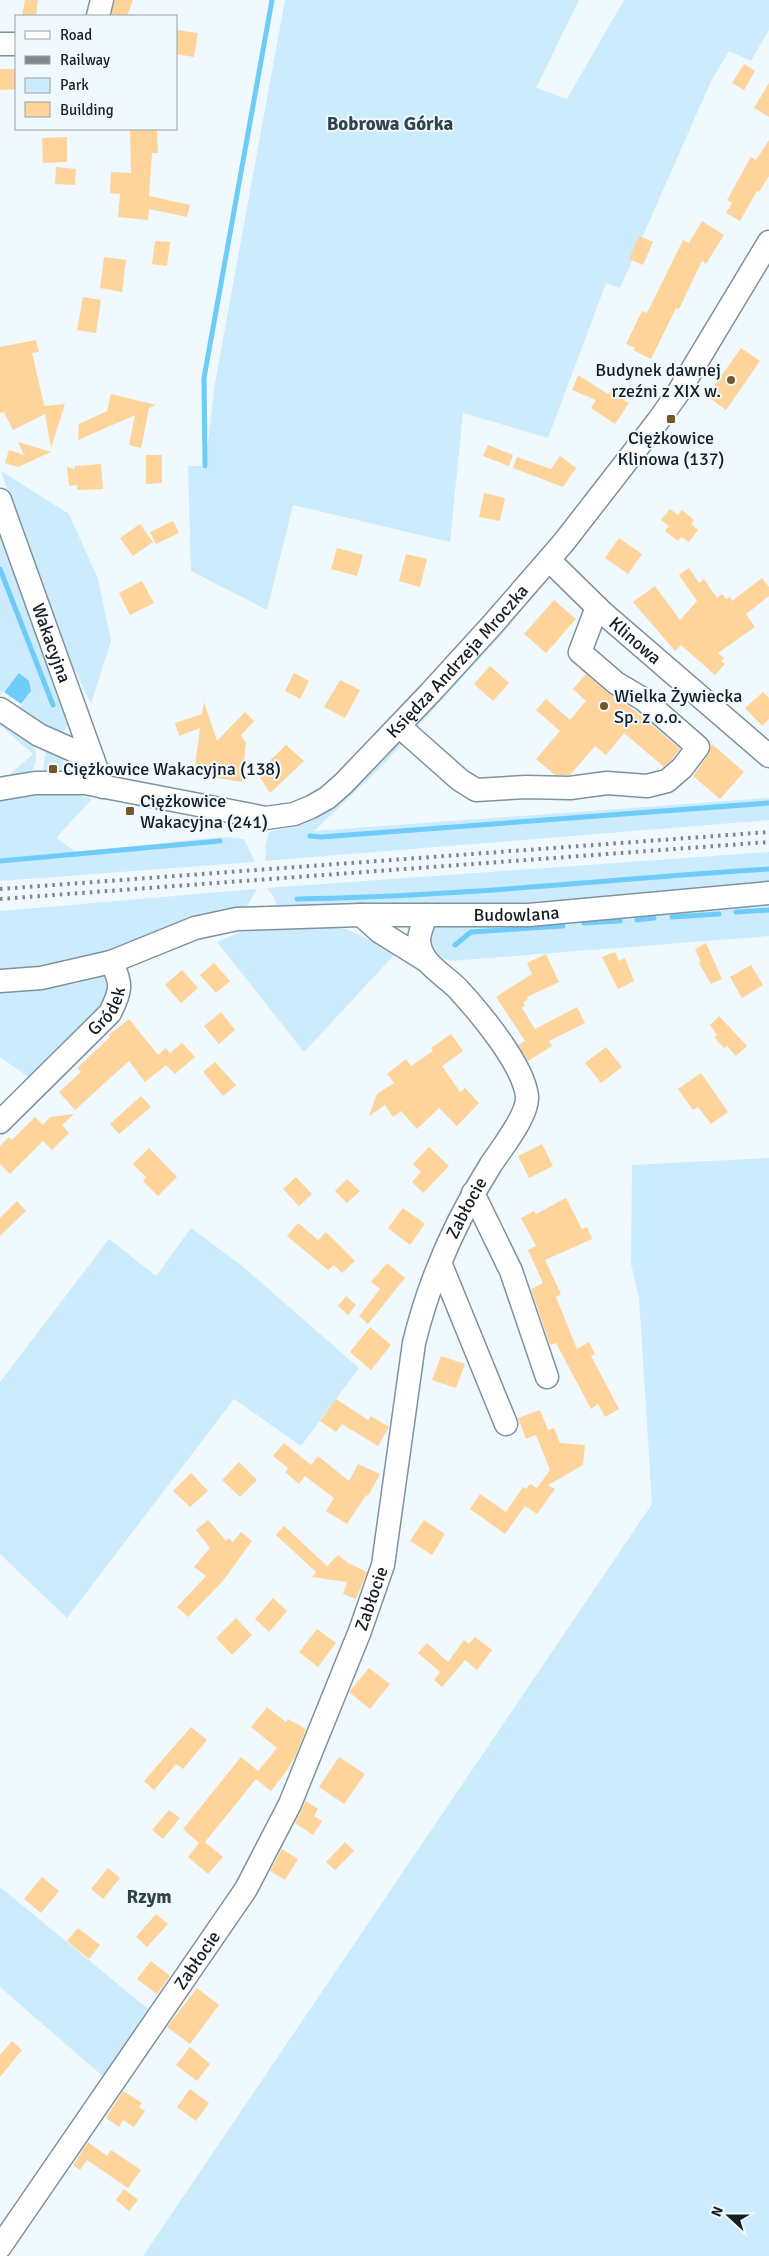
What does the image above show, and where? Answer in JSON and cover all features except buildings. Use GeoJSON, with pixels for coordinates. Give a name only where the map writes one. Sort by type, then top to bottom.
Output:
{"type":"FeatureCollection","features":[{"type":"Feature","properties":{"kind":"street"},"geometry":{"type":"LineString","coordinates":[[98,15],[102,0]]}},
{"type":"Feature","properties":{"kind":"street"},"geometry":{"type":"LineString","coordinates":[[0,44],[15,44]]}},
{"type":"Feature","properties":{"kind":"street","name":"Księdza Andrzeja Mroczka"},"geometry":{"type":"LineString","coordinates":[[0,789],[35,783],[85,783],[255,817],[287,816],[311,807],[327,798],[357,771],[449,673],[549,560],[663,414],[769,242]]}},
{"type":"Feature","properties":{"kind":"street","name":"Wakacyjna"},"geometry":{"type":"LineString","coordinates":[[0,500],[103,787]]}},
{"type":"Feature","properties":{"kind":"street","name":"Klinowa"},"geometry":{"type":"LineString","coordinates":[[549,560],[596,607],[769,756]]}},
{"type":"Feature","properties":{"kind":"street"},"geometry":{"type":"LineString","coordinates":[[398,726],[460,780],[476,790],[526,787],[570,788],[606,783],[647,786],[667,781],[682,768],[698,747],[643,699],[616,682],[580,652],[596,607]]}},
{"type":"Feature","properties":{"kind":"street"},"geometry":{"type":"LineString","coordinates":[[0,709],[39,735],[93,759]]}},
{"type":"Feature","properties":{"kind":"street","name":"Budowlana"},"geometry":{"type":"LineString","coordinates":[[264,917],[529,915],[769,893]]}},
{"type":"Feature","properties":{"kind":"street","name":"Zabłocie"},"geometry":{"type":"LineString","coordinates":[[0,2247],[246,1889],[290,1804],[360,1631],[383,1565],[414,1343],[423,1309],[473,1193],[517,1124],[527,1098],[523,1082],[514,1063],[477,1010],[456,987],[425,960],[380,932],[361,915]]}},
{"type":"Feature","properties":{"kind":"street"},"geometry":{"type":"LineString","coordinates":[[425,960],[419,940],[426,915]]}},
{"type":"Feature","properties":{"kind":"street","name":"Gródek"},"geometry":{"type":"LineString","coordinates":[[0,1122],[110,1013],[118,997],[120,978],[111,962],[195,928],[237,919],[264,917]]}},
{"type":"Feature","properties":{"kind":"street"},"geometry":{"type":"LineString","coordinates":[[0,981],[41,978],[111,962]]}},
{"type":"Feature","properties":{"kind":"street"},"geometry":{"type":"LineString","coordinates":[[473,1193],[511,1271],[547,1377]]}},
{"type":"Feature","properties":{"kind":"street"},"geometry":{"type":"LineString","coordinates":[[441,1265],[506,1424]]}},
{"type":"Feature","properties":{"kind":"green space"},"geometry":{"type":"Polygon","coordinates":[[[285,0],[579,0],[536,88],[567,99],[624,0],[769,0],[769,30],[751,61],[729,51],[711,81],[620,288],[606,283],[548,438],[463,413],[450,542],[293,505],[267,610],[191,571],[188,466],[205,466],[215,383],[285,0]]]}},
{"type":"Feature","properties":{"kind":"green space"},"geometry":{"type":"Polygon","coordinates":[[[1,471],[69,514],[98,579],[111,641],[91,704],[61,641],[1,471]]]}},
{"type":"Feature","properties":{"kind":"green space"},"geometry":{"type":"Polygon","coordinates":[[[0,531],[71,721],[59,738],[16,712],[31,691],[19,674],[0,695],[0,531]]]}},
{"type":"Feature","properties":{"kind":"green space"},"geometry":{"type":"Polygon","coordinates":[[[508,619],[512,623],[383,765],[314,831],[769,798],[769,820],[265,861],[269,832],[298,825],[317,815],[508,619]]]}},
{"type":"Feature","properties":{"kind":"green space"},"geometry":{"type":"Polygon","coordinates":[[[0,715],[24,734],[33,746],[36,753],[35,765],[27,774],[9,775],[33,754],[0,725],[0,715]]]}},
{"type":"Feature","properties":{"kind":"green space"},"geometry":{"type":"Polygon","coordinates":[[[46,745],[64,753],[63,772],[43,772],[46,745]]]}},
{"type":"Feature","properties":{"kind":"green space"},"geometry":{"type":"Polygon","coordinates":[[[47,793],[78,795],[92,799],[56,838],[76,852],[222,837],[244,839],[255,862],[0,881],[0,798],[47,793]]]}},
{"type":"Feature","properties":{"kind":"green space"},"geometry":{"type":"Polygon","coordinates":[[[769,852],[769,885],[603,898],[448,907],[276,906],[275,899],[267,888],[769,852]]]}},
{"type":"Feature","properties":{"kind":"green space"},"geometry":{"type":"Polygon","coordinates":[[[257,889],[244,911],[163,929],[70,963],[0,973],[0,911],[257,889]]]}},
{"type":"Feature","properties":{"kind":"green space"},"geometry":{"type":"Polygon","coordinates":[[[741,903],[751,908],[769,906],[769,936],[451,961],[437,956],[428,945],[431,931],[441,923],[741,903]]]}},
{"type":"Feature","properties":{"kind":"green space"},"geometry":{"type":"Polygon","coordinates":[[[321,926],[346,929],[397,952],[304,1052],[217,942],[240,932],[321,926]]]}},
{"type":"Feature","properties":{"kind":"green space"},"geometry":{"type":"Polygon","coordinates":[[[103,975],[111,985],[107,998],[33,1080],[0,1057],[0,990],[77,984],[85,978],[103,975]]]}},
{"type":"Feature","properties":{"kind":"green space"},"geometry":{"type":"Polygon","coordinates":[[[769,1158],[769,2256],[143,2256],[652,1504],[639,1298],[631,1264],[632,1165],[769,1158]]]}},
{"type":"Feature","properties":{"kind":"green space"},"geometry":{"type":"Polygon","coordinates":[[[191,1228],[241,1265],[359,1368],[301,1446],[234,1399],[67,1618],[0,1554],[0,1382],[109,1239],[156,1276],[191,1228]]]}},
{"type":"Feature","properties":{"kind":"green space"},"geometry":{"type":"Polygon","coordinates":[[[0,1887],[153,2013],[106,2079],[0,1987],[0,1887]]]}},
{"type":"Feature","properties":{"kind":"water"},"geometry":{"type":"Polygon","coordinates":[[[19,673],[29,681],[31,691],[21,704],[4,692],[19,673]]]}},
{"type":"Feature","properties":{"kind":"waterway"},"geometry":{"type":"LineString","coordinates":[[205,466],[204,378],[272,0]]}},
{"type":"Feature","properties":{"kind":"waterway"},"geometry":{"type":"LineString","coordinates":[[0,569],[53,705]]}},
{"type":"Feature","properties":{"kind":"waterway"},"geometry":{"type":"LineString","coordinates":[[310,836],[321,837],[769,803]]}},
{"type":"Feature","properties":{"kind":"waterway"},"geometry":{"type":"LineString","coordinates":[[0,861],[220,841]]}},
{"type":"Feature","properties":{"kind":"waterway"},"geometry":{"type":"LineString","coordinates":[[297,899],[415,895],[769,869]]}},
{"type":"Feature","properties":{"kind":"waterway"},"geometry":{"type":"LineString","coordinates":[[736,912],[769,910]]}},
{"type":"Feature","properties":{"kind":"waterway"},"geometry":{"type":"LineString","coordinates":[[672,917],[719,914]]}},
{"type":"Feature","properties":{"kind":"waterway"},"geometry":{"type":"LineString","coordinates":[[637,920],[654,918]]}},
{"type":"Feature","properties":{"kind":"waterway"},"geometry":{"type":"LineString","coordinates":[[584,923],[620,921]]}},
{"type":"Feature","properties":{"kind":"waterway"},"geometry":{"type":"LineString","coordinates":[[455,945],[471,932],[563,926]]}},
{"type":"Feature","properties":{"kind":"railway"},"geometry":{"type":"LineString","coordinates":[[0,889],[769,832]]}},
{"type":"Feature","properties":{"kind":"railway"},"geometry":{"type":"LineString","coordinates":[[0,899],[769,842]]}},
{"type":"Feature","properties":{"kind":"place","name":"Budynek dawnej rzeźni z XIX w."},"geometry":{"type":"Point","coordinates":[731,380]}},
{"type":"Feature","properties":{"kind":"place","name":"Ciężkowice Klinowa (137)"},"geometry":{"type":"Point","coordinates":[671,419]}},
{"type":"Feature","properties":{"kind":"place","name":"Wielka Żywiecka Sp. z o.o."},"geometry":{"type":"Point","coordinates":[604,706]}},
{"type":"Feature","properties":{"kind":"place","name":"Ciężkowice Wakacyjna (138)"},"geometry":{"type":"Point","coordinates":[53,769]}},
{"type":"Feature","properties":{"kind":"place","name":"Ciężkowice Wakacyjna (241)"},"geometry":{"type":"Point","coordinates":[130,811]}},
{"type":"Feature","properties":{"kind":"district","name":"Bobrowa Górka"},"geometry":{"type":"Point","coordinates":[390,123]}},
{"type":"Feature","properties":{"kind":"district","name":"Rzym"},"geometry":{"type":"Point","coordinates":[149,1896]}}]}
